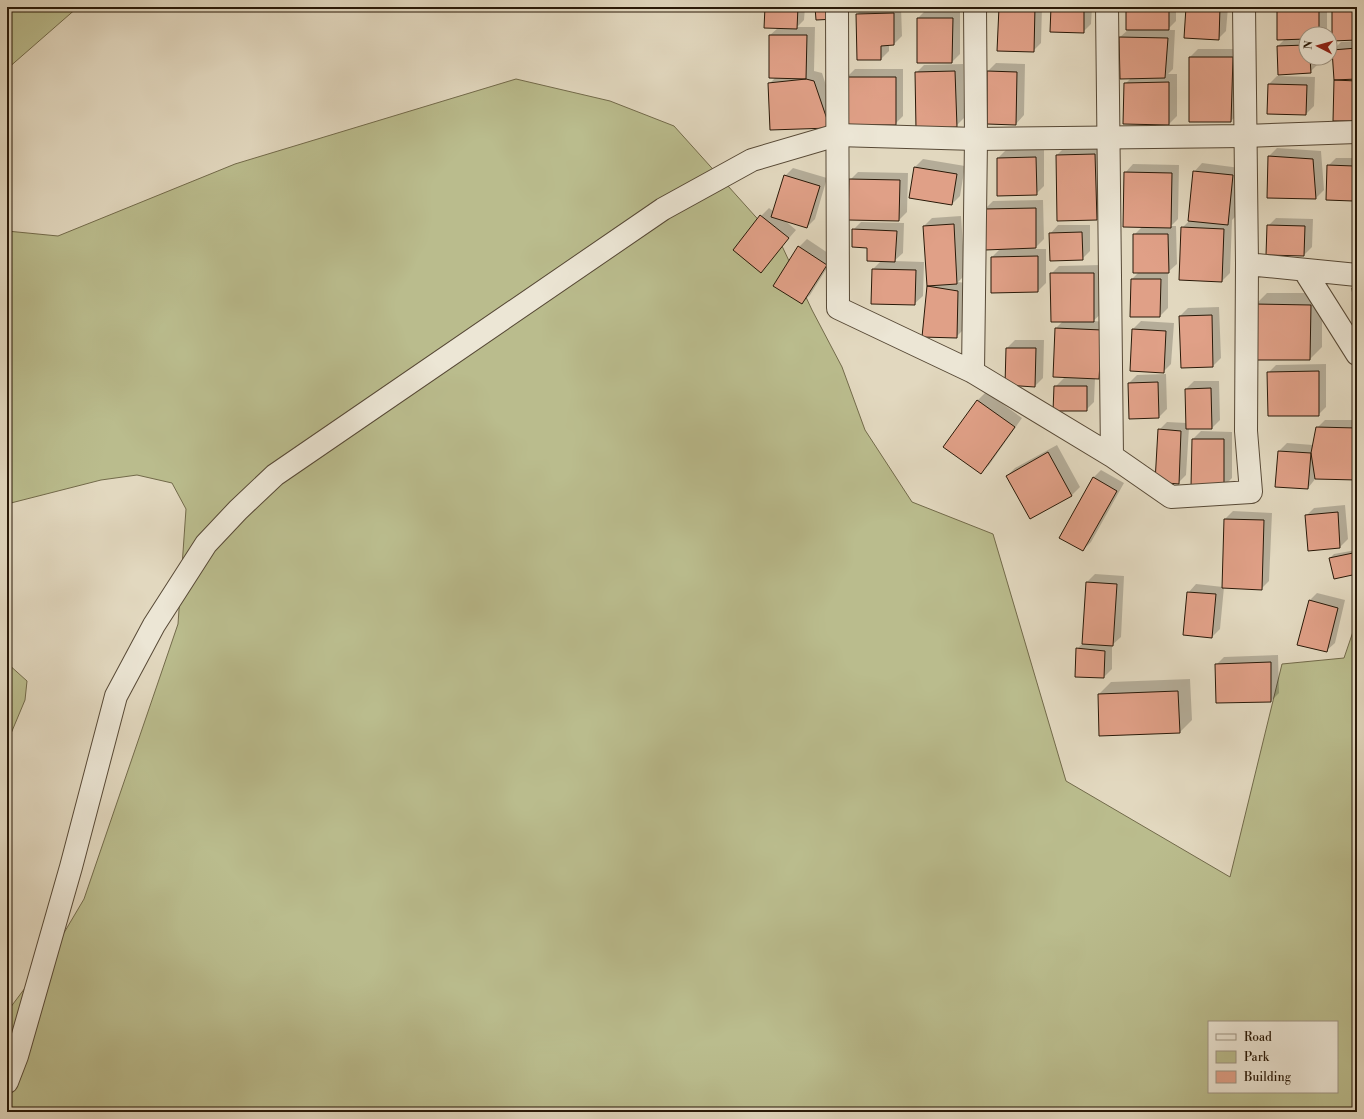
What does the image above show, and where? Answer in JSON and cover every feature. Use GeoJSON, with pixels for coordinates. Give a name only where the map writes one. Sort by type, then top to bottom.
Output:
{"type":"FeatureCollection","features":[{"type":"Feature","properties":{"kind":"street"},"geometry":{"type":"LineString","coordinates":[[837,7],[836,135],[838,308],[973,372],[1112,456],[1171,497],[1251,492],[1246,431],[1247,264],[1244,7]]}},
{"type":"Feature","properties":{"kind":"street"},"geometry":{"type":"LineString","coordinates":[[973,372],[976,139],[975,7]]}},
{"type":"Feature","properties":{"kind":"street"},"geometry":{"type":"LineString","coordinates":[[1107,7],[1112,456]]}},
{"type":"Feature","properties":{"kind":"street"},"geometry":{"type":"LineString","coordinates":[[7,1082],[17,1056],[71,867],[116,696],[154,625],[206,544],[275,475],[663,209],[752,160],[836,135],[976,139],[1245,136],[1357,132]]}},
{"type":"Feature","properties":{"kind":"street"},"geometry":{"type":"LineString","coordinates":[[1247,264],[1357,275]]}},
{"type":"Feature","properties":{"kind":"street"},"geometry":{"type":"LineString","coordinates":[[1304,270],[1357,354]]}},
{"type":"Feature","properties":{"kind":"green space"},"geometry":{"type":"Polygon","coordinates":[[[7,7],[78,7],[7,69],[7,7]]]}},
{"type":"Feature","properties":{"kind":"green space"},"geometry":{"type":"Polygon","coordinates":[[[516,79],[610,101],[674,126],[782,246],[812,310],[842,367],[865,430],[912,502],[993,534],[1066,781],[1230,877],[1282,664],[1344,658],[1357,620],[1357,1112],[7,1112],[7,1012],[55,948],[84,899],[178,624],[186,509],[172,483],[137,475],[101,480],[7,504],[7,231],[58,236],[235,164],[516,79]]]}},
{"type":"Feature","properties":{"kind":"green space"},"geometry":{"type":"Polygon","coordinates":[[[7,663],[27,681],[25,700],[7,743],[7,663]]]}},
{"type":"Feature","properties":{"kind":"building"},"geometry":{"type":"Polygon","coordinates":[[[765,7],[798,7],[797,29],[764,28],[765,7]]]}},
{"type":"Feature","properties":{"kind":"building"},"geometry":{"type":"Polygon","coordinates":[[[815,7],[836,7],[836,19],[816,20],[815,7]]]}},
{"type":"Feature","properties":{"kind":"building"},"geometry":{"type":"Polygon","coordinates":[[[999,7],[1035,7],[1034,52],[997,51],[999,7]]]}},
{"type":"Feature","properties":{"kind":"building"},"geometry":{"type":"Polygon","coordinates":[[[1051,7],[1084,7],[1084,33],[1050,32],[1051,7]]]}},
{"type":"Feature","properties":{"kind":"building"},"geometry":{"type":"Polygon","coordinates":[[[1126,7],[1169,7],[1169,30],[1126,30],[1126,7]]]}},
{"type":"Feature","properties":{"kind":"building"},"geometry":{"type":"Polygon","coordinates":[[[1186,7],[1220,7],[1219,40],[1184,38],[1186,7]]]}},
{"type":"Feature","properties":{"kind":"building"},"geometry":{"type":"Polygon","coordinates":[[[1277,7],[1319,7],[1319,26],[1298,26],[1298,39],[1277,40],[1277,7]]]}},
{"type":"Feature","properties":{"kind":"building"},"geometry":{"type":"Polygon","coordinates":[[[1332,7],[1357,7],[1357,40],[1338,41],[1338,26],[1332,26],[1332,7]]]}},
{"type":"Feature","properties":{"kind":"building"},"geometry":{"type":"Polygon","coordinates":[[[894,13],[894,45],[881,46],[881,60],[857,60],[856,14],[894,13]]]}},
{"type":"Feature","properties":{"kind":"building"},"geometry":{"type":"Polygon","coordinates":[[[917,18],[953,18],[952,63],[917,63],[917,18]]]}},
{"type":"Feature","properties":{"kind":"building"},"geometry":{"type":"Polygon","coordinates":[[[769,35],[807,35],[806,79],[769,78],[769,35]]]}},
{"type":"Feature","properties":{"kind":"building"},"geometry":{"type":"Polygon","coordinates":[[[1119,37],[1168,38],[1165,78],[1120,79],[1119,37]]]}},
{"type":"Feature","properties":{"kind":"building"},"geometry":{"type":"Polygon","coordinates":[[[1298,45],[1298,66],[1311,66],[1311,73],[1278,75],[1277,46],[1298,45]]]}},
{"type":"Feature","properties":{"kind":"building"},"geometry":{"type":"Polygon","coordinates":[[[1357,48],[1357,79],[1334,80],[1333,66],[1338,66],[1338,50],[1357,48]]]}},
{"type":"Feature","properties":{"kind":"building"},"geometry":{"type":"Polygon","coordinates":[[[1189,57],[1233,57],[1231,122],[1189,122],[1189,57]]]}},
{"type":"Feature","properties":{"kind":"building"},"geometry":{"type":"Polygon","coordinates":[[[955,71],[957,127],[916,129],[915,72],[955,71]]]}},
{"type":"Feature","properties":{"kind":"building"},"geometry":{"type":"Polygon","coordinates":[[[987,71],[1017,72],[1016,125],[987,124],[987,71]]]}},
{"type":"Feature","properties":{"kind":"building"},"geometry":{"type":"Polygon","coordinates":[[[846,77],[896,77],[896,125],[845,125],[846,77]]]}},
{"type":"Feature","properties":{"kind":"building"},"geometry":{"type":"Polygon","coordinates":[[[806,79],[814,81],[830,128],[770,130],[768,83],[806,79]]]}},
{"type":"Feature","properties":{"kind":"building"},"geometry":{"type":"Polygon","coordinates":[[[1334,80],[1357,81],[1357,121],[1333,121],[1334,80]]]}},
{"type":"Feature","properties":{"kind":"building"},"geometry":{"type":"Polygon","coordinates":[[[1169,82],[1169,125],[1123,124],[1124,83],[1169,82]]]}},
{"type":"Feature","properties":{"kind":"building"},"geometry":{"type":"Polygon","coordinates":[[[1268,84],[1307,85],[1306,115],[1267,114],[1268,84]]]}},
{"type":"Feature","properties":{"kind":"building"},"geometry":{"type":"Polygon","coordinates":[[[1095,154],[1097,220],[1057,221],[1056,155],[1095,154]]]}},
{"type":"Feature","properties":{"kind":"building"},"geometry":{"type":"Polygon","coordinates":[[[1268,156],[1313,159],[1316,199],[1267,198],[1268,156]]]}},
{"type":"Feature","properties":{"kind":"building"},"geometry":{"type":"Polygon","coordinates":[[[1036,157],[1037,195],[997,196],[997,158],[1036,157]]]}},
{"type":"Feature","properties":{"kind":"building"},"geometry":{"type":"Polygon","coordinates":[[[1327,165],[1354,166],[1353,201],[1326,200],[1327,165]]]}},
{"type":"Feature","properties":{"kind":"building"},"geometry":{"type":"Polygon","coordinates":[[[914,167],[957,174],[952,205],[909,198],[914,167]]]}},
{"type":"Feature","properties":{"kind":"building"},"geometry":{"type":"Polygon","coordinates":[[[1193,171],[1233,175],[1228,225],[1188,221],[1193,171]]]}},
{"type":"Feature","properties":{"kind":"building"},"geometry":{"type":"Polygon","coordinates":[[[1124,172],[1172,173],[1171,228],[1123,227],[1124,172]]]}},
{"type":"Feature","properties":{"kind":"building"},"geometry":{"type":"Polygon","coordinates":[[[784,175],[820,186],[807,228],[771,217],[784,175]]]}},
{"type":"Feature","properties":{"kind":"building"},"geometry":{"type":"Polygon","coordinates":[[[849,179],[900,180],[899,221],[848,220],[849,179]]]}},
{"type":"Feature","properties":{"kind":"building"},"geometry":{"type":"Polygon","coordinates":[[[1036,208],[1036,248],[985,250],[984,209],[1036,208]]]}},
{"type":"Feature","properties":{"kind":"building"},"geometry":{"type":"Polygon","coordinates":[[[760,215],[789,238],[761,273],[733,250],[760,215]]]}},
{"type":"Feature","properties":{"kind":"building"},"geometry":{"type":"Polygon","coordinates":[[[954,224],[957,284],[927,286],[923,226],[954,224]]]}},
{"type":"Feature","properties":{"kind":"building"},"geometry":{"type":"Polygon","coordinates":[[[1267,225],[1305,226],[1304,256],[1266,255],[1267,225]]]}},
{"type":"Feature","properties":{"kind":"building"},"geometry":{"type":"Polygon","coordinates":[[[1181,227],[1224,229],[1222,282],[1179,280],[1181,227]]]}},
{"type":"Feature","properties":{"kind":"building"},"geometry":{"type":"Polygon","coordinates":[[[852,229],[897,231],[895,262],[867,261],[867,248],[852,247],[852,229]]]}},
{"type":"Feature","properties":{"kind":"building"},"geometry":{"type":"Polygon","coordinates":[[[1082,232],[1083,260],[1050,261],[1049,233],[1082,232]]]}},
{"type":"Feature","properties":{"kind":"building"},"geometry":{"type":"Polygon","coordinates":[[[1133,234],[1168,234],[1169,273],[1133,273],[1133,234]]]}},
{"type":"Feature","properties":{"kind":"building"},"geometry":{"type":"Polygon","coordinates":[[[798,246],[827,265],[802,304],[773,286],[798,246]]]}},
{"type":"Feature","properties":{"kind":"building"},"geometry":{"type":"Polygon","coordinates":[[[1038,256],[1038,292],[991,293],[991,257],[1038,256]]]}},
{"type":"Feature","properties":{"kind":"building"},"geometry":{"type":"Polygon","coordinates":[[[872,269],[916,270],[915,305],[871,304],[872,269]]]}},
{"type":"Feature","properties":{"kind":"building"},"geometry":{"type":"Polygon","coordinates":[[[1050,273],[1094,273],[1094,322],[1051,322],[1050,273]]]}},
{"type":"Feature","properties":{"kind":"building"},"geometry":{"type":"Polygon","coordinates":[[[1131,279],[1161,279],[1160,317],[1130,317],[1131,279]]]}},
{"type":"Feature","properties":{"kind":"building"},"geometry":{"type":"Polygon","coordinates":[[[927,286],[958,291],[957,338],[922,337],[927,286]]]}},
{"type":"Feature","properties":{"kind":"building"},"geometry":{"type":"Polygon","coordinates":[[[1352,288],[1357,289],[1357,331],[1352,288]]]}},
{"type":"Feature","properties":{"kind":"building"},"geometry":{"type":"Polygon","coordinates":[[[1254,304],[1311,305],[1310,360],[1253,360],[1254,304]]]}},
{"type":"Feature","properties":{"kind":"building"},"geometry":{"type":"Polygon","coordinates":[[[1212,315],[1213,367],[1181,368],[1179,316],[1212,315]]]}},
{"type":"Feature","properties":{"kind":"building"},"geometry":{"type":"Polygon","coordinates":[[[1055,328],[1102,330],[1099,379],[1053,377],[1055,328]]]}},
{"type":"Feature","properties":{"kind":"building"},"geometry":{"type":"Polygon","coordinates":[[[1132,329],[1166,331],[1164,373],[1130,371],[1132,329]]]}},
{"type":"Feature","properties":{"kind":"building"},"geometry":{"type":"Polygon","coordinates":[[[1006,348],[1036,348],[1035,387],[1005,385],[1006,348]]]}},
{"type":"Feature","properties":{"kind":"building"},"geometry":{"type":"Polygon","coordinates":[[[1319,371],[1319,416],[1268,416],[1267,372],[1319,371]]]}},
{"type":"Feature","properties":{"kind":"building"},"geometry":{"type":"Polygon","coordinates":[[[1158,382],[1159,418],[1129,419],[1128,383],[1158,382]]]}},
{"type":"Feature","properties":{"kind":"building"},"geometry":{"type":"Polygon","coordinates":[[[1054,386],[1087,386],[1087,411],[1053,411],[1054,386]]]}},
{"type":"Feature","properties":{"kind":"building"},"geometry":{"type":"Polygon","coordinates":[[[1211,388],[1212,429],[1186,429],[1185,389],[1211,388]]]}},
{"type":"Feature","properties":{"kind":"building"},"geometry":{"type":"Polygon","coordinates":[[[977,400],[1015,427],[981,474],[943,447],[977,400]]]}},
{"type":"Feature","properties":{"kind":"building"},"geometry":{"type":"Polygon","coordinates":[[[1316,427],[1357,428],[1357,480],[1315,479],[1311,453],[1316,427]]]}},
{"type":"Feature","properties":{"kind":"building"},"geometry":{"type":"Polygon","coordinates":[[[1158,429],[1181,431],[1179,484],[1155,482],[1158,429]]]}},
{"type":"Feature","properties":{"kind":"building"},"geometry":{"type":"Polygon","coordinates":[[[1192,439],[1224,439],[1224,487],[1191,487],[1192,439]]]}},
{"type":"Feature","properties":{"kind":"building"},"geometry":{"type":"Polygon","coordinates":[[[1278,451],[1311,453],[1308,489],[1275,487],[1278,451]]]}},
{"type":"Feature","properties":{"kind":"building"},"geometry":{"type":"Polygon","coordinates":[[[1048,452],[1072,496],[1030,519],[1006,476],[1048,452]]]}},
{"type":"Feature","properties":{"kind":"building"},"geometry":{"type":"Polygon","coordinates":[[[1093,477],[1117,491],[1083,551],[1059,538],[1093,477]]]}},
{"type":"Feature","properties":{"kind":"building"},"geometry":{"type":"Polygon","coordinates":[[[1338,512],[1340,548],[1308,551],[1305,515],[1338,512]]]}},
{"type":"Feature","properties":{"kind":"building"},"geometry":{"type":"Polygon","coordinates":[[[1224,519],[1264,520],[1262,590],[1222,588],[1224,519]]]}},
{"type":"Feature","properties":{"kind":"building"},"geometry":{"type":"Polygon","coordinates":[[[1353,553],[1357,574],[1334,579],[1329,558],[1353,553]]]}},
{"type":"Feature","properties":{"kind":"building"},"geometry":{"type":"Polygon","coordinates":[[[1086,582],[1117,584],[1113,646],[1082,644],[1086,582]]]}},
{"type":"Feature","properties":{"kind":"building"},"geometry":{"type":"Polygon","coordinates":[[[1187,592],[1216,594],[1212,638],[1183,635],[1187,592]]]}},
{"type":"Feature","properties":{"kind":"building"},"geometry":{"type":"Polygon","coordinates":[[[1309,600],[1338,608],[1327,652],[1297,645],[1309,600]]]}},
{"type":"Feature","properties":{"kind":"building"},"geometry":{"type":"Polygon","coordinates":[[[1076,648],[1105,651],[1104,678],[1075,677],[1076,648]]]}},
{"type":"Feature","properties":{"kind":"building"},"geometry":{"type":"Polygon","coordinates":[[[1271,662],[1271,702],[1216,703],[1215,664],[1271,662]]]}},
{"type":"Feature","properties":{"kind":"building"},"geometry":{"type":"Polygon","coordinates":[[[1178,691],[1180,733],[1099,736],[1098,694],[1178,691]]]}}]}
